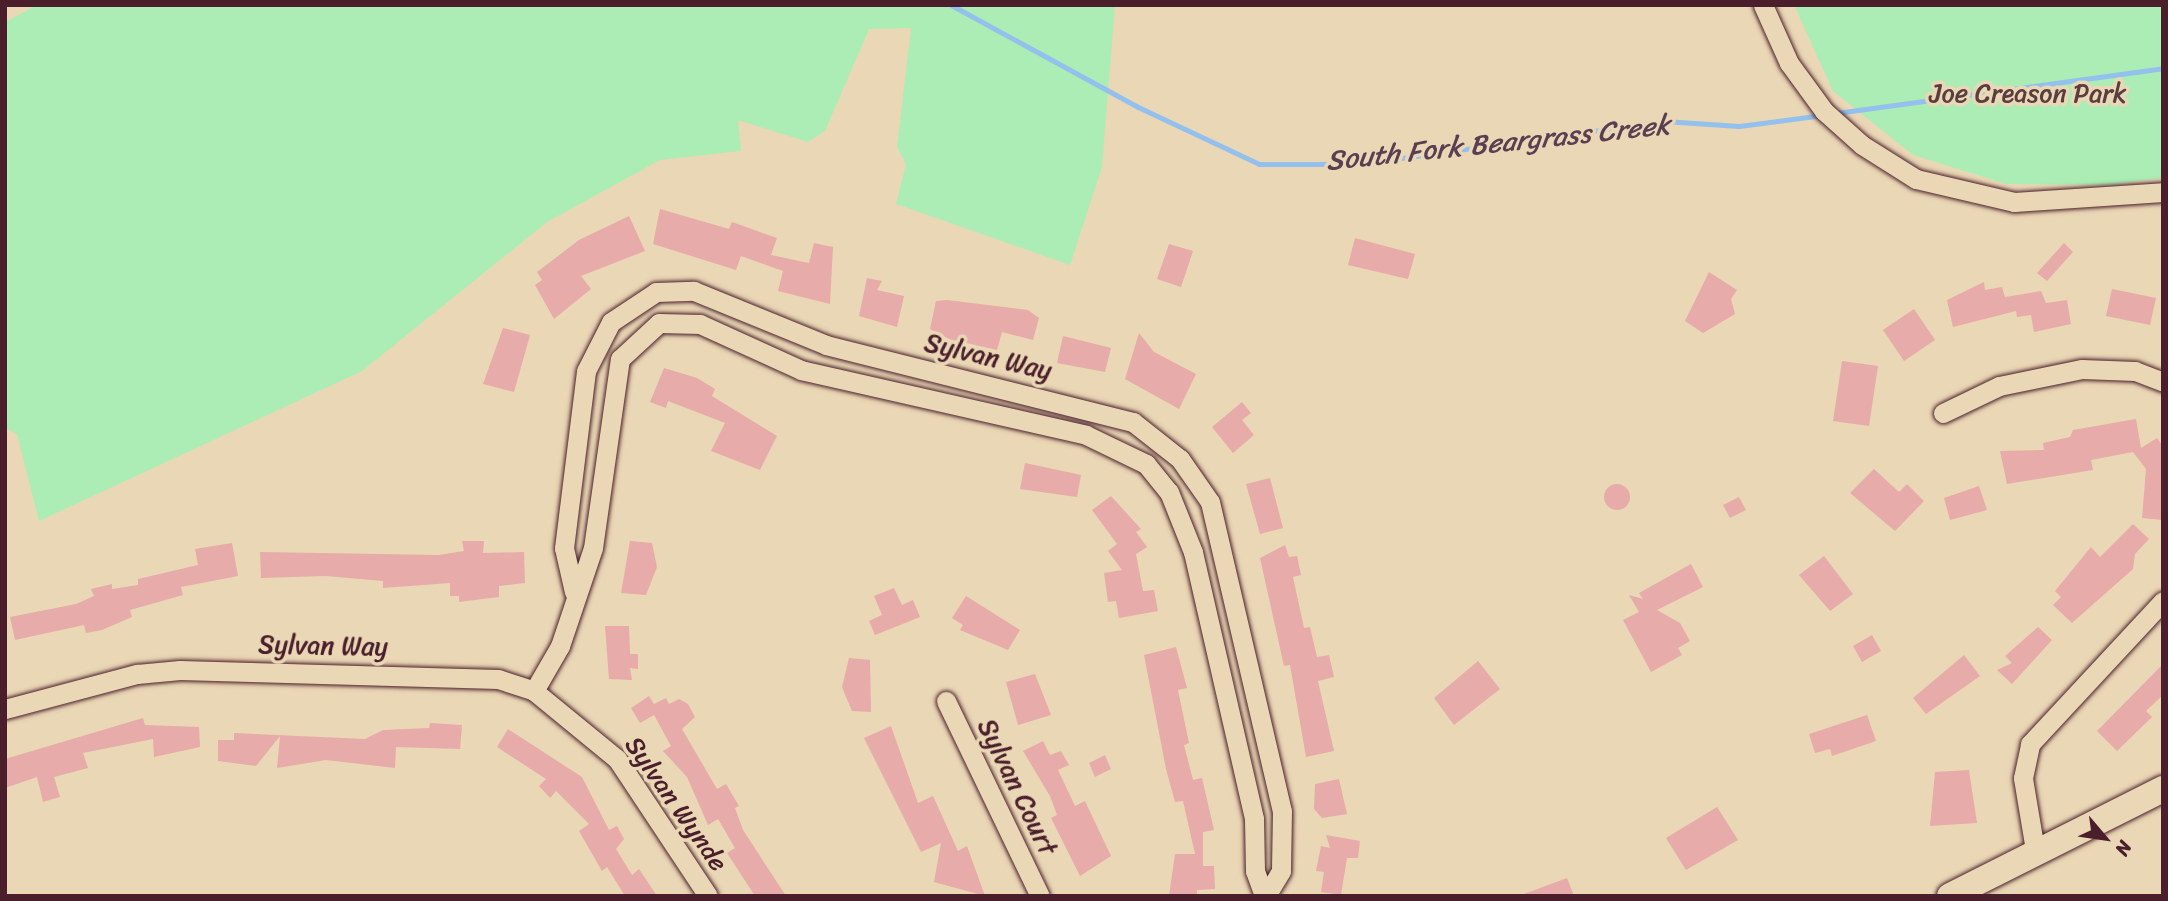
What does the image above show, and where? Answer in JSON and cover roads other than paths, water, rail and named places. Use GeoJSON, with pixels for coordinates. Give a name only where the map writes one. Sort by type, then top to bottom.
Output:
{"type":"FeatureCollection","features":[{"type":"Feature","properties":{"kind":"main road"},"geometry":{"type":"LineString","coordinates":[[1950,896],[2035,850],[2163,789]]}},
{"type":"Feature","properties":{"kind":"street"},"geometry":{"type":"LineString","coordinates":[[1763,5],[1789,62],[1824,111],[1862,145],[1916,178],[1980,198],[2042,204],[2163,192]]}},
{"type":"Feature","properties":{"kind":"street","name":"Sylvan Way"},"geometry":{"type":"LineString","coordinates":[[574,592],[564,548],[586,371],[600,336],[626,309],[656,292],[694,291],[826,345],[1113,413],[1165,444],[1210,502],[1282,811],[1281,871],[1265,896]]}},
{"type":"Feature","properties":{"kind":"street"},"geometry":{"type":"LineString","coordinates":[[723,334],[735,307]]}},
{"type":"Feature","properties":{"kind":"street","name":"Sylvan Way"},"geometry":{"type":"LineString","coordinates":[[5,709],[137,674],[180,670],[442,674],[498,679],[534,691],[559,646],[574,592],[593,548],[617,371],[626,348],[646,330],[674,320],[723,334],[802,370],[1086,435],[1146,464],[1185,522],[1245,780],[1265,896]]}},
{"type":"Feature","properties":{"kind":"street"},"geometry":{"type":"LineString","coordinates":[[1944,413],[1999,386],[2082,369],[2126,369],[2163,382]]}},
{"type":"Feature","properties":{"kind":"street"},"geometry":{"type":"LineString","coordinates":[[2035,850],[2023,778],[2031,744],[2163,601]]}},
{"type":"Feature","properties":{"kind":"street","name":"Sylvan Wynde"},"geometry":{"type":"LineString","coordinates":[[534,691],[617,759],[708,896]]}},
{"type":"Feature","properties":{"kind":"street","name":"Sylvan Court"},"geometry":{"type":"LineString","coordinates":[[946,701],[1040,896]]}},
{"type":"Feature","properties":{"kind":"street"},"geometry":{"type":"LineString","coordinates":[[1245,780],[1273,775]]}},
{"type":"Feature","properties":{"kind":"waterway","name":"South Fork Beargrass Creek"},"geometry":{"type":"LineString","coordinates":[[951,5],[1138,107],[1259,164],[1359,164],[1664,121],[1739,126],[1822,115]]}},
{"type":"Feature","properties":{"kind":"waterway","name":"South Fork Beargrass Creek"},"geometry":{"type":"LineString","coordinates":[[1836,113],[2163,68]]}},
{"type":"Feature","properties":{"kind":"park label","name":"Joe Creason Park"},"geometry":{"type":"Point","coordinates":[2028,94]}}]}
